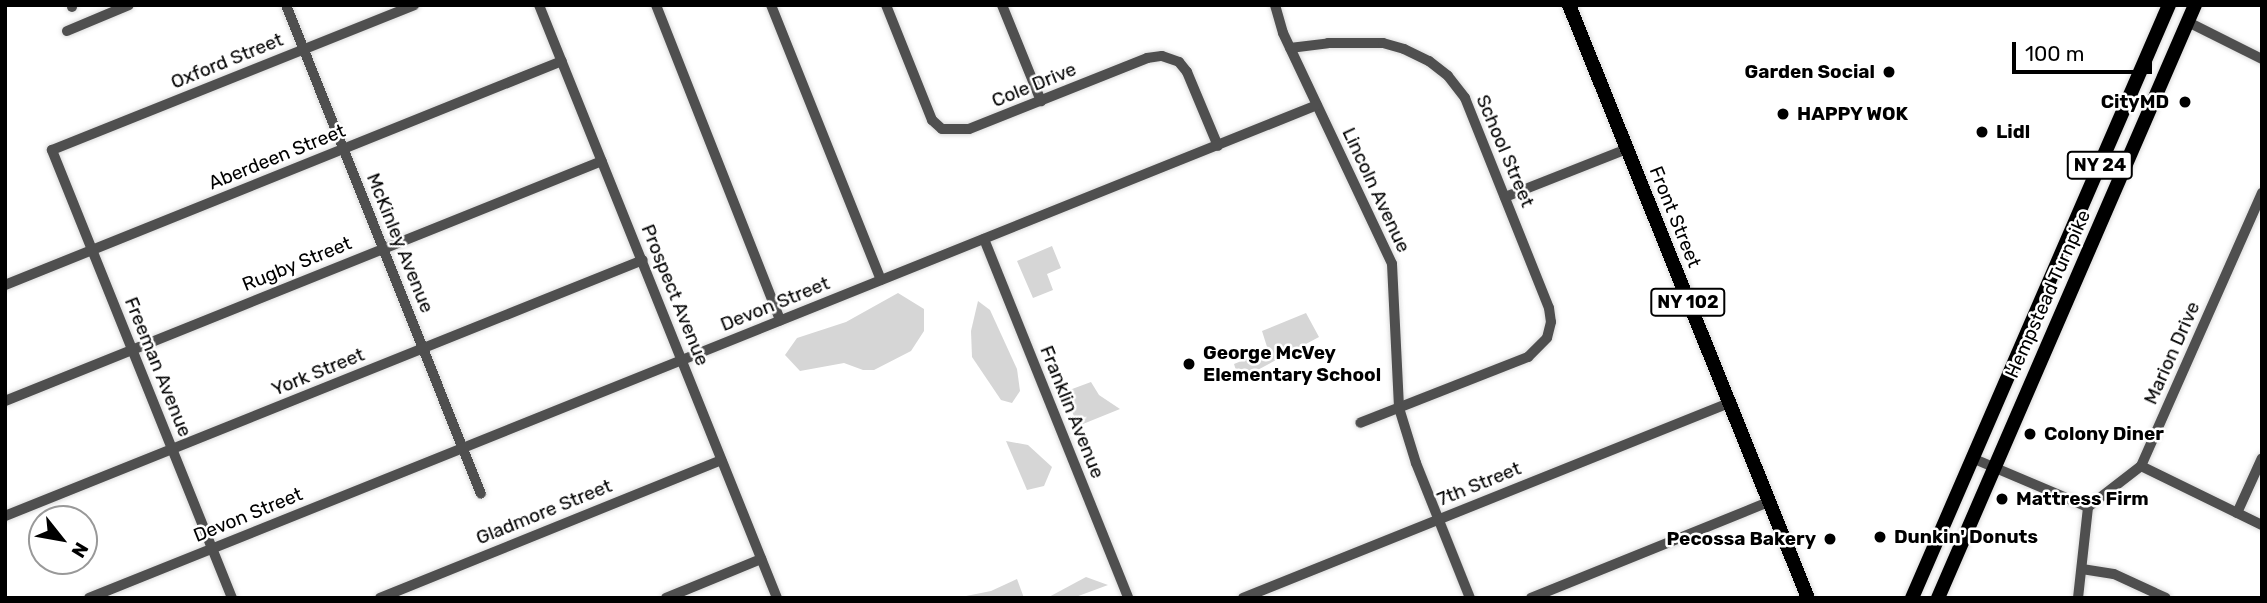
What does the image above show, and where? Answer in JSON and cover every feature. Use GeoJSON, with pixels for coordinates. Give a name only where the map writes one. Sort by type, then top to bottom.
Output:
{"type":"FeatureCollection","features":[{"type":"Feature","properties":{"kind":"main road","name":"Front Street"},"geometry":{"type":"LineString","coordinates":[[1569,5],[1808,598]]}},
{"type":"Feature","properties":{"kind":"main road","name":"Hempstead Turnpike"},"geometry":{"type":"LineString","coordinates":[[1912,598],[2169,5]]}},
{"type":"Feature","properties":{"kind":"main road","name":"Hempstead Turnpike"},"geometry":{"type":"LineString","coordinates":[[1938,598],[2195,5]]}},
{"type":"Feature","properties":{"kind":"street"},"geometry":{"type":"LineString","coordinates":[[67,31],[129,5]]}},
{"type":"Feature","properties":{"kind":"street","name":"McKinley Avenue"},"geometry":{"type":"LineString","coordinates":[[286,5],[481,494]]}},
{"type":"Feature","properties":{"kind":"street","name":"Oxford Street"},"geometry":{"type":"LineString","coordinates":[[52,150],[414,5]]}},
{"type":"Feature","properties":{"kind":"street","name":"Prospect Avenue"},"geometry":{"type":"LineString","coordinates":[[539,5],[776,598]]}},
{"type":"Feature","properties":{"kind":"street"},"geometry":{"type":"LineString","coordinates":[[656,5],[780,320]]}},
{"type":"Feature","properties":{"kind":"street"},"geometry":{"type":"LineString","coordinates":[[771,5],[881,280]]}},
{"type":"Feature","properties":{"kind":"street","name":"Cole Drive"},"geometry":{"type":"LineString","coordinates":[[886,5],[932,120],[942,129],[969,130],[1147,58],[1168,57],[1187,72],[1217,145]]}},
{"type":"Feature","properties":{"kind":"street"},"geometry":{"type":"LineString","coordinates":[[1002,5],[1041,101]]}},
{"type":"Feature","properties":{"kind":"street","name":"Lincoln Avenue"},"geometry":{"type":"LineString","coordinates":[[1275,5],[1290,48],[1392,264],[1399,408],[1470,598]]}},
{"type":"Feature","properties":{"kind":"street"},"geometry":{"type":"LineString","coordinates":[[2188,22],[2262,59]]}},
{"type":"Feature","properties":{"kind":"street","name":"School Street"},"geometry":{"type":"LineString","coordinates":[[1290,48],[1328,43],[1384,43],[1405,48],[1429,61],[1448,76],[1465,98],[1542,289],[1551,322],[1547,338],[1528,357],[1399,408]]}},
{"type":"Feature","properties":{"kind":"street","name":"Aberdeen Street"},"geometry":{"type":"LineString","coordinates":[[5,285],[562,61]]}},
{"type":"Feature","properties":{"kind":"street","name":"Devon Street"},"geometry":{"type":"LineString","coordinates":[[89,598],[1317,105]]}},
{"type":"Feature","properties":{"kind":"street"},"geometry":{"type":"LineString","coordinates":[[1505,197],[1627,149]]}},
{"type":"Feature","properties":{"kind":"street","name":"Freeman Avenue"},"geometry":{"type":"LineString","coordinates":[[52,150],[232,598]]}},
{"type":"Feature","properties":{"kind":"street","name":"Rugby Street"},"geometry":{"type":"LineString","coordinates":[[5,401],[602,161]]}},
{"type":"Feature","properties":{"kind":"street","name":"Marion Drive"},"geometry":{"type":"LineString","coordinates":[[2088,507],[2141,466],[2262,192]]}},
{"type":"Feature","properties":{"kind":"street","name":"Franklin Avenue"},"geometry":{"type":"LineString","coordinates":[[984,239],[1128,598]]}},
{"type":"Feature","properties":{"kind":"street","name":"York Street"},"geometry":{"type":"LineString","coordinates":[[5,516],[643,260]]}},
{"type":"Feature","properties":{"kind":"street","name":"7th Street"},"geometry":{"type":"LineString","coordinates":[[1243,598],[1729,403]]}},
{"type":"Feature","properties":{"kind":"street"},"geometry":{"type":"LineString","coordinates":[[1360,423],[1399,408]]}},
{"type":"Feature","properties":{"kind":"street"},"geometry":{"type":"LineString","coordinates":[[1972,458],[2088,507],[2078,598]]}},
{"type":"Feature","properties":{"kind":"street"},"geometry":{"type":"LineString","coordinates":[[2237,513],[2262,458]]}},
{"type":"Feature","properties":{"kind":"street","name":"Gladmore Street"},"geometry":{"type":"LineString","coordinates":[[380,598],[721,460]]}},
{"type":"Feature","properties":{"kind":"street"},"geometry":{"type":"LineString","coordinates":[[2141,466],[2262,525]]}},
{"type":"Feature","properties":{"kind":"street"},"geometry":{"type":"LineString","coordinates":[[1531,598],[1769,502]]}},
{"type":"Feature","properties":{"kind":"street"},"geometry":{"type":"LineString","coordinates":[[666,598],[761,559]]}},
{"type":"Feature","properties":{"kind":"street"},"geometry":{"type":"LineString","coordinates":[[2082,569],[2114,575],[2166,598]]}},
{"type":"Feature","properties":{"kind":"shaded area"},"geometry":{"type":"Polygon","coordinates":[[[1052,246],[1061,268],[1047,274],[1053,290],[1033,298],[1017,261],[1052,246]]]}},
{"type":"Feature","properties":{"kind":"shaded area"},"geometry":{"type":"Polygon","coordinates":[[[898,293],[924,309],[924,331],[911,351],[874,370],[863,370],[844,363],[800,371],[785,355],[797,338],[846,322],[898,293]]]}},
{"type":"Feature","properties":{"kind":"shaded area"},"geometry":{"type":"Polygon","coordinates":[[[978,301],[990,310],[1017,369],[1020,391],[1012,403],[1001,400],[972,357],[971,331],[978,301]]]}},
{"type":"Feature","properties":{"kind":"shaded area"},"geometry":{"type":"Polygon","coordinates":[[[1306,313],[1319,337],[1239,380],[1234,364],[1268,350],[1262,331],[1306,313]]]}},
{"type":"Feature","properties":{"kind":"shaded area"},"geometry":{"type":"Polygon","coordinates":[[[1091,382],[1099,395],[1120,409],[1078,426],[1064,392],[1091,382]]]}},
{"type":"Feature","properties":{"kind":"shaded area"},"geometry":{"type":"Polygon","coordinates":[[[1006,441],[1028,445],[1052,467],[1044,486],[1027,490],[1006,441]]]}},
{"type":"Feature","properties":{"kind":"shaded area"},"geometry":{"type":"Polygon","coordinates":[[[1086,577],[1108,585],[1073,598],[1047,598],[1086,577]]]}},
{"type":"Feature","properties":{"kind":"shaded area"},"geometry":{"type":"Polygon","coordinates":[[[1017,579],[1024,598],[956,598],[991,591],[1017,579]]]}},
{"type":"Feature","properties":{"kind":"place","name":"Garden Social"},"geometry":{"type":"Point","coordinates":[1889,72]}},
{"type":"Feature","properties":{"kind":"place","name":"CityMD"},"geometry":{"type":"Point","coordinates":[2185,102]}},
{"type":"Feature","properties":{"kind":"place","name":"HAPPY WOK"},"geometry":{"type":"Point","coordinates":[1783,114]}},
{"type":"Feature","properties":{"kind":"place","name":"Lidl"},"geometry":{"type":"Point","coordinates":[1982,132]}},
{"type":"Feature","properties":{"kind":"place","name":"George McVey Elementary School"},"geometry":{"type":"Point","coordinates":[1189,364]}},
{"type":"Feature","properties":{"kind":"place","name":"Colony Diner"},"geometry":{"type":"Point","coordinates":[2030,434]}},
{"type":"Feature","properties":{"kind":"place","name":"Mattress Firm"},"geometry":{"type":"Point","coordinates":[2002,499]}},
{"type":"Feature","properties":{"kind":"place","name":"Dunkin' Donuts"},"geometry":{"type":"Point","coordinates":[1880,537]}},
{"type":"Feature","properties":{"kind":"place","name":"Pecossa Bakery"},"geometry":{"type":"Point","coordinates":[1830,539]}}]}
